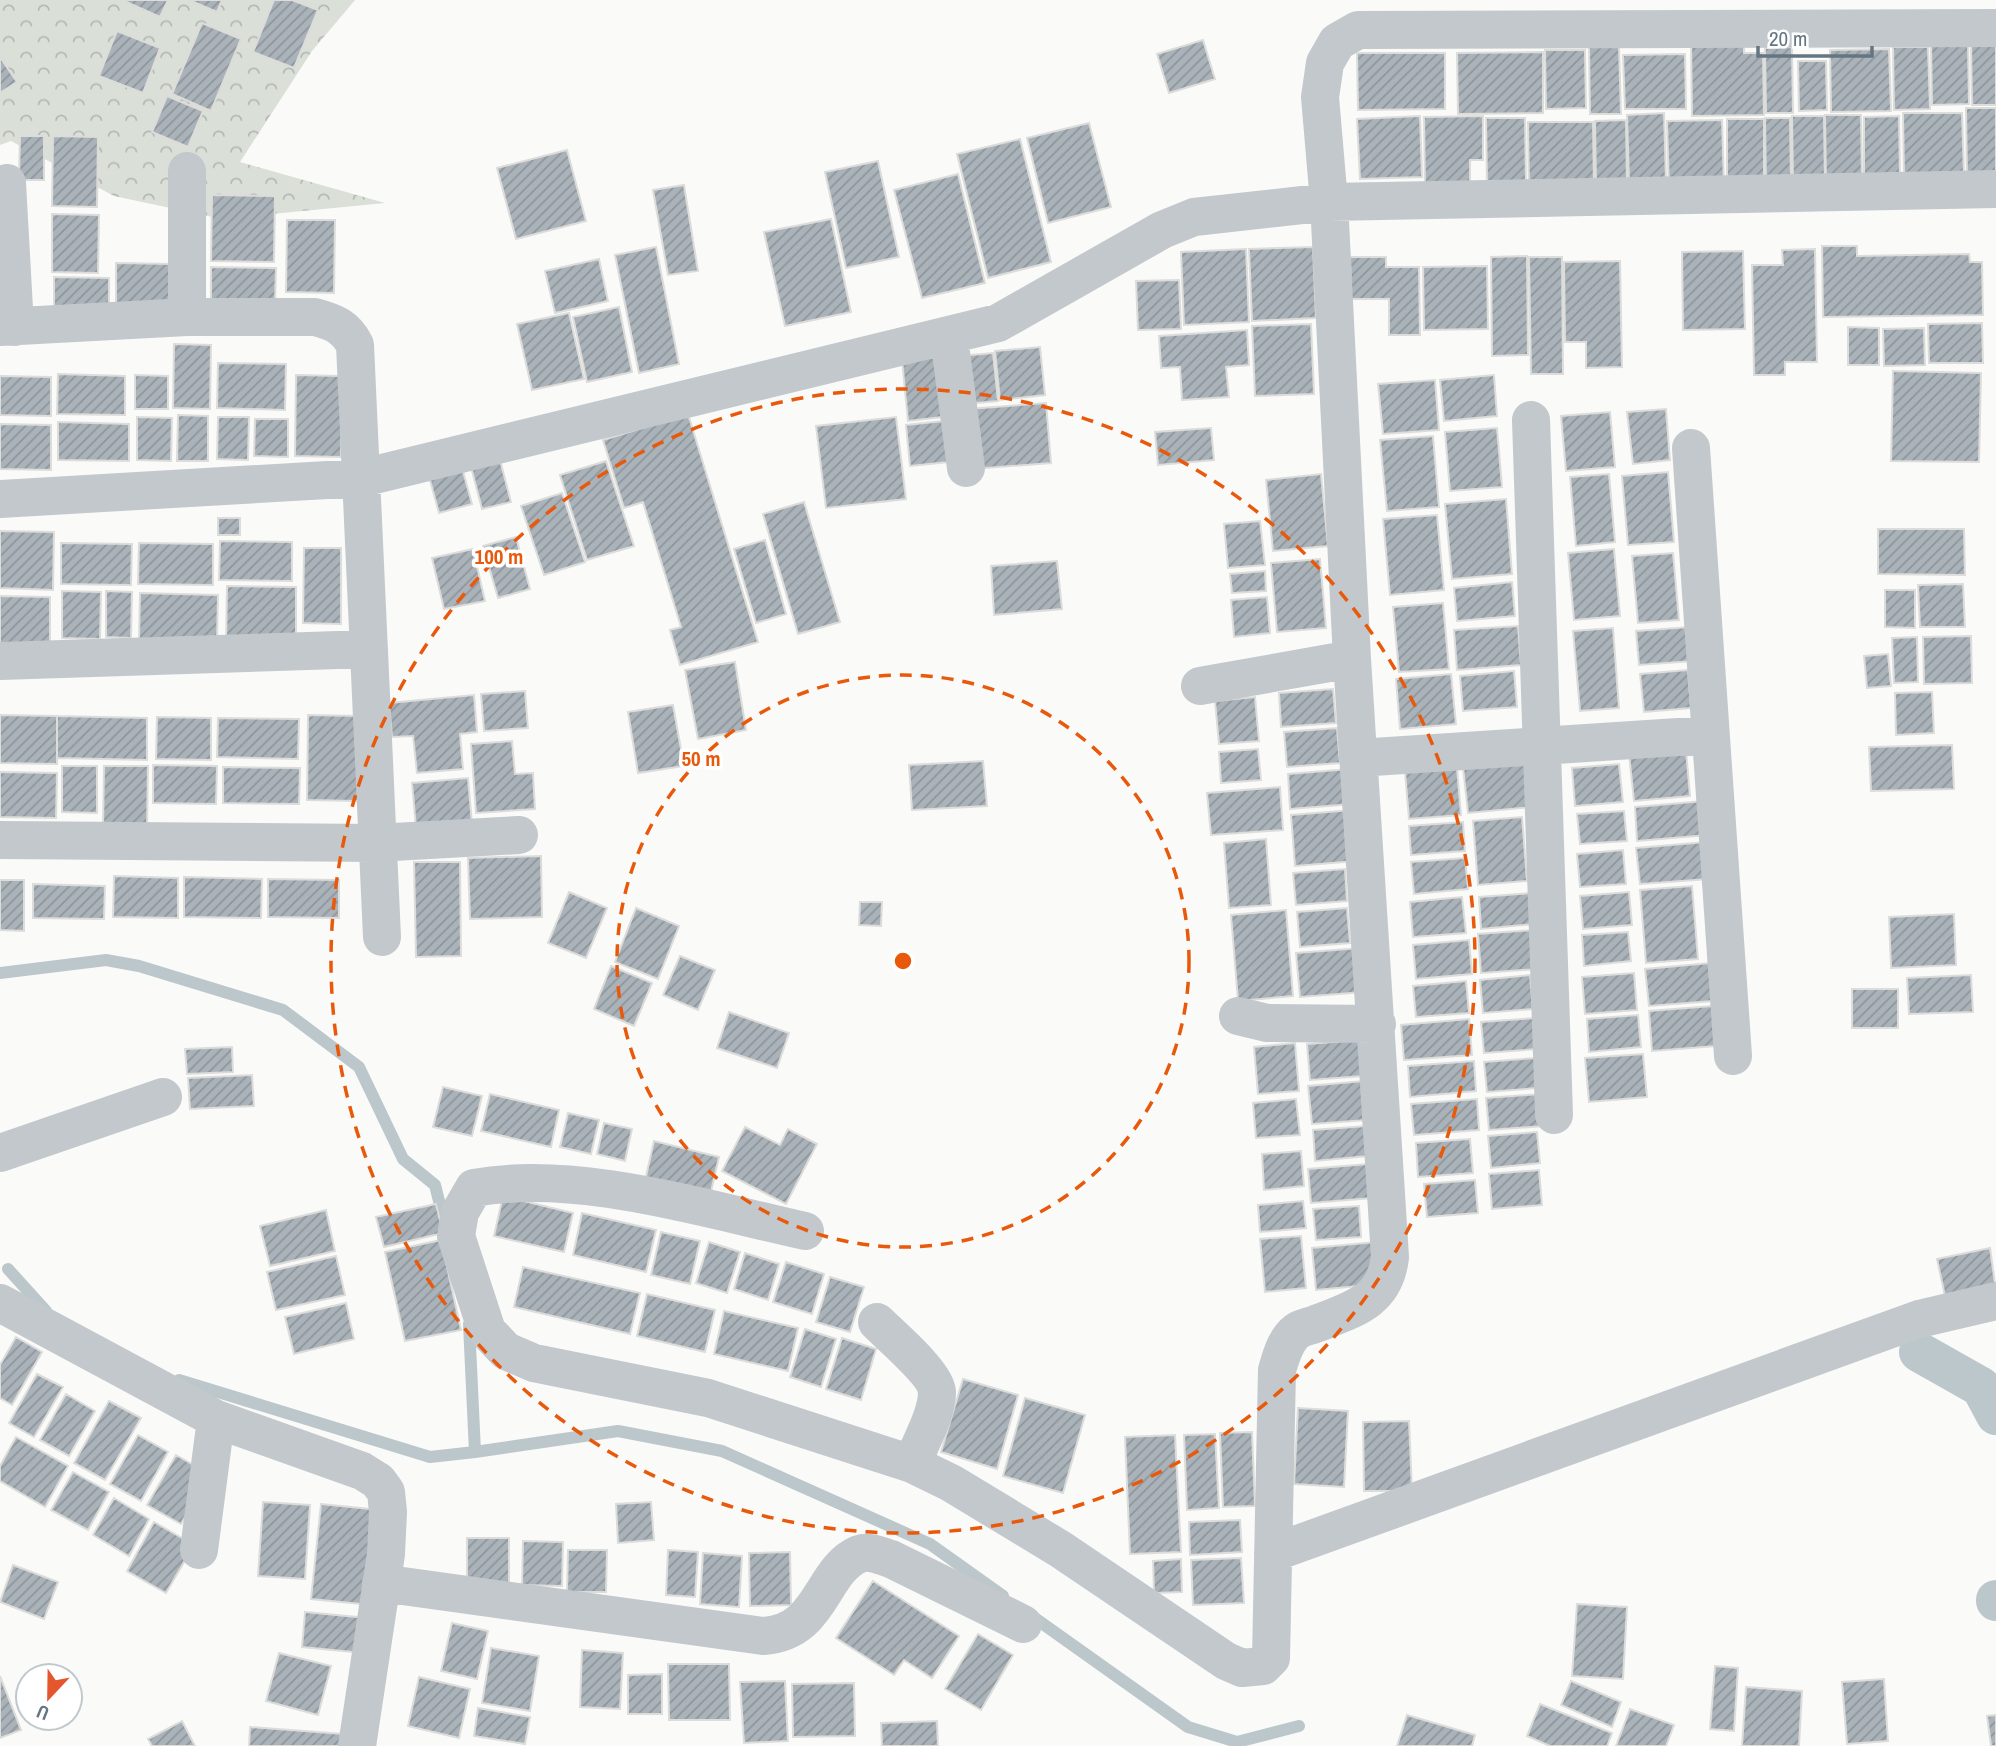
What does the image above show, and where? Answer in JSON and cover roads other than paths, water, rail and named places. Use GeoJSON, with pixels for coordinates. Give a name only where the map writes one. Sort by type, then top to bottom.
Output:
{"type":"FeatureCollection","features":[{"type":"Feature","properties":{"kind":"street"},"geometry":{"type":"LineString","coordinates":[[805,1231],[609,1188],[502,1183],[474,1188],[460,1212],[456,1236],[486,1331],[506,1351],[534,1363],[708,1398],[912,1464],[951,1483],[1060,1549],[1194,1642],[1242,1668],[1256,1669],[1270,1658],[1277,1370],[1283,1349],[1297,1331],[1358,1308],[1374,1295],[1388,1275],[1390,1257],[1352,659],[1329,202],[1320,97],[1325,63],[1336,42],[1358,30],[1996,28]]}},
{"type":"Feature","properties":{"kind":"street"},"geometry":{"type":"LineString","coordinates":[[187,171],[187,317]]}},
{"type":"Feature","properties":{"kind":"street"},"geometry":{"type":"LineString","coordinates":[[7,183],[7,327],[187,317],[316,317],[335,322],[348,332],[355,345],[382,937]]}},
{"type":"Feature","properties":{"kind":"street"},"geometry":{"type":"LineString","coordinates":[[0,499],[362,478],[998,323],[1161,230],[1194,217],[1329,202],[1996,189]]}},
{"type":"Feature","properties":{"kind":"street"},"geometry":{"type":"LineString","coordinates":[[948,337],[966,468]]}},
{"type":"Feature","properties":{"kind":"street"},"geometry":{"type":"LineString","coordinates":[[1531,420],[1554,1115]]}},
{"type":"Feature","properties":{"kind":"street"},"geometry":{"type":"LineString","coordinates":[[1691,448],[1733,1056]]}},
{"type":"Feature","properties":{"kind":"street"},"geometry":{"type":"LineString","coordinates":[[0,661],[369,649]]}},
{"type":"Feature","properties":{"kind":"street"},"geometry":{"type":"LineString","coordinates":[[1200,686],[1352,659]]}},
{"type":"Feature","properties":{"kind":"street"},"geometry":{"type":"LineString","coordinates":[[1358,758],[1709,735]]}},
{"type":"Feature","properties":{"kind":"street"},"geometry":{"type":"LineString","coordinates":[[0,840],[376,843],[519,835]]}},
{"type":"Feature","properties":{"kind":"street"},"geometry":{"type":"LineString","coordinates":[[1238,1016],[1267,1023],[1377,1024]]}},
{"type":"Feature","properties":{"kind":"street"},"geometry":{"type":"LineString","coordinates":[[0,1153],[163,1097]]}},
{"type":"Feature","properties":{"kind":"street"},"geometry":{"type":"LineString","coordinates":[[1273,1553],[1919,1319],[1996,1301]]}},
{"type":"Feature","properties":{"kind":"street"},"geometry":{"type":"LineString","coordinates":[[0,1303],[216,1419],[362,1471],[378,1481],[386,1492],[386,1554],[357,1746]]}},
{"type":"Feature","properties":{"kind":"street"},"geometry":{"type":"LineString","coordinates":[[877,1322],[930,1376],[937,1390],[934,1406],[912,1464]]}},
{"type":"Feature","properties":{"kind":"street"},"geometry":{"type":"LineString","coordinates":[[199,1550],[216,1419]]}},
{"type":"Feature","properties":{"kind":"street"},"geometry":{"type":"LineString","coordinates":[[381,1583],[763,1636],[792,1630],[845,1565],[859,1554],[872,1553],[891,1559],[1023,1624]]}},
{"type":"Feature","properties":{"kind":"waterway"},"geometry":{"type":"LineString","coordinates":[[0,973],[106,960],[139,966],[283,1010],[359,1067],[403,1159],[435,1185],[445,1225]]}},
{"type":"Feature","properties":{"kind":"waterway"},"geometry":{"type":"LineString","coordinates":[[8,1269],[46,1311]]}},
{"type":"Feature","properties":{"kind":"waterway"},"geometry":{"type":"LineString","coordinates":[[469,1324],[475,1452],[618,1431],[722,1451],[930,1544],[1003,1596]]}},
{"type":"Feature","properties":{"kind":"waterway"},"geometry":{"type":"LineString","coordinates":[[1919,1352],[1981,1387],[1996,1415]]}},
{"type":"Feature","properties":{"kind":"waterway"},"geometry":{"type":"LineString","coordinates":[[179,1380],[430,1457],[475,1452]]}},
{"type":"Feature","properties":{"kind":"waterway"},"geometry":{"type":"LineString","coordinates":[[1029,1614],[1188,1727],[1237,1742],[1299,1726]]}}]}
